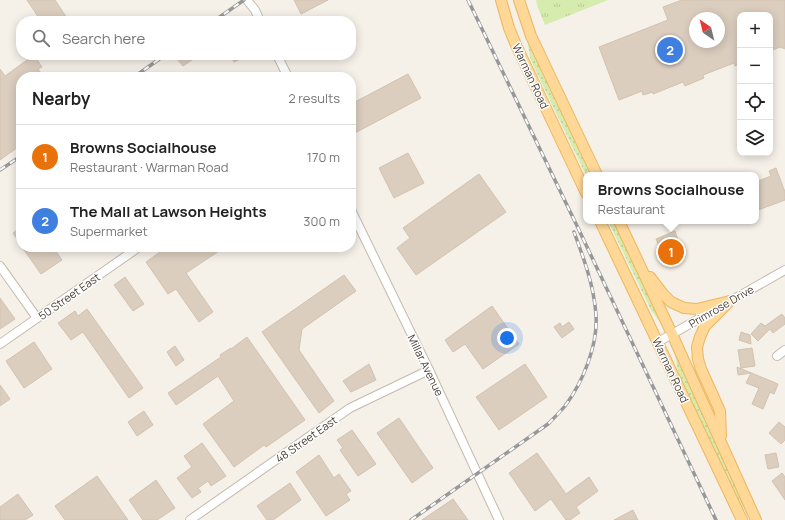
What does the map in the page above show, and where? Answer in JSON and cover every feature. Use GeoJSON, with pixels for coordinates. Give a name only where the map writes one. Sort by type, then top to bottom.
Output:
{"type":"FeatureCollection","features":[{"type":"Feature","properties":{"kind":"main road","name":"Warman Road"},"geometry":{"type":"LineString","coordinates":[[501,0],[509,28],[516,45],[583,186]]}},
{"type":"Feature","properties":{"kind":"main road","name":"Warman Road"},"geometry":{"type":"LineString","coordinates":[[519,0],[531,36],[596,172]]}},
{"type":"Feature","properties":{"kind":"main road","name":"Warman Road"},"geometry":{"type":"LineString","coordinates":[[601,224],[742,520]]}},
{"type":"Feature","properties":{"kind":"main road","name":"Warman Road"},"geometry":{"type":"LineString","coordinates":[[620,224],[756,520]]}},
{"type":"Feature","properties":{"kind":"main road"},"geometry":{"type":"LineString","coordinates":[[638,261],[663,294],[671,302],[679,306],[697,309],[730,301]]}},
{"type":"Feature","properties":{"kind":"main road"},"geometry":{"type":"LineString","coordinates":[[721,442],[720,411],[701,369],[697,347],[705,326],[730,301]]}},
{"type":"Feature","properties":{"kind":"main road"},"geometry":{"type":"LineString","coordinates":[[735,507],[745,520]]}},
{"type":"Feature","properties":{"kind":"street"},"geometry":{"type":"LineString","coordinates":[[247,0],[258,16]]}},
{"type":"Feature","properties":{"kind":"street"},"geometry":{"type":"LineString","coordinates":[[280,60],[286,72]]}},
{"type":"Feature","properties":{"kind":"street","name":"Millar Avenue"},"geometry":{"type":"LineString","coordinates":[[356,220],[429,370],[499,520]]}},
{"type":"Feature","properties":{"kind":"street","name":"50 Street East"},"geometry":{"type":"LineString","coordinates":[[0,344],[132,252]]}},
{"type":"Feature","properties":{"kind":"street"},"geometry":{"type":"LineString","coordinates":[[0,266],[37,318]]}},
{"type":"Feature","properties":{"kind":"street","name":"Primrose Drive"},"geometry":{"type":"LineString","coordinates":[[658,342],[785,270]]}},
{"type":"Feature","properties":{"kind":"street"},"geometry":{"type":"LineString","coordinates":[[777,356],[785,350]]}},
{"type":"Feature","properties":{"kind":"street","name":"48 Street East"},"geometry":{"type":"LineString","coordinates":[[190,520],[350,408],[429,370]]}},
{"type":"Feature","properties":{"kind":"green space"},"geometry":{"type":"Polygon","coordinates":[[[536,0],[608,0],[545,25],[536,0]]]}},
{"type":"Feature","properties":{"kind":"green space"},"geometry":{"type":"Polygon","coordinates":[[[528,44],[530,44],[591,172],[585,172],[530,57],[528,44]]]}},
{"type":"Feature","properties":{"kind":"green space"},"geometry":{"type":"Polygon","coordinates":[[[609,224],[615,224],[661,319],[659,321],[651,310],[609,224]]]}},
{"type":"Feature","properties":{"kind":"green space"},"geometry":{"type":"Polygon","coordinates":[[[674,350],[748,515],[735,494],[682,382],[678,371],[674,350]]]}},
{"type":"Feature","properties":{"kind":"building"},"geometry":{"type":"Polygon","coordinates":[[[27,0],[55,0],[66,16],[38,16],[27,0]]]}},
{"type":"Feature","properties":{"kind":"building"},"geometry":{"type":"Polygon","coordinates":[[[294,0],[328,0],[301,14],[294,0]]]}},
{"type":"Feature","properties":{"kind":"building"},"geometry":{"type":"Polygon","coordinates":[[[682,0],[785,0],[785,49],[780,47],[773,50],[773,12],[737,12],[737,65],[735,66],[734,63],[703,75],[704,78],[685,86],[683,82],[653,94],[653,92],[643,95],[642,91],[619,100],[599,47],[668,20],[663,7],[682,0]]]}},
{"type":"Feature","properties":{"kind":"building"},"geometry":{"type":"Polygon","coordinates":[[[27,60],[37,60],[42,67],[38,69],[40,72],[16,72],[16,149],[0,160],[0,69],[5,76],[27,60]]]}},
{"type":"Feature","properties":{"kind":"building"},"geometry":{"type":"Polygon","coordinates":[[[178,60],[192,60],[183,66],[178,60]]]}},
{"type":"Feature","properties":{"kind":"building"},"geometry":{"type":"Polygon","coordinates":[[[408,74],[421,98],[356,132],[356,101],[408,74]]]}},
{"type":"Feature","properties":{"kind":"building"},"geometry":{"type":"Polygon","coordinates":[[[408,153],[424,183],[394,198],[379,168],[408,153]]]}},
{"type":"Feature","properties":{"kind":"building"},"geometry":{"type":"Polygon","coordinates":[[[776,168],[785,192],[785,200],[759,210],[759,181],[771,176],[769,171],[776,168]]]}},
{"type":"Feature","properties":{"kind":"building"},"geometry":{"type":"Polygon","coordinates":[[[479,174],[506,212],[416,275],[397,248],[410,238],[403,228],[479,174]]]}},
{"type":"Feature","properties":{"kind":"building"},"geometry":{"type":"Polygon","coordinates":[[[16,231],[16,238],[13,233],[16,231]]]}},
{"type":"Feature","properties":{"kind":"building"},"geometry":{"type":"Polygon","coordinates":[[[675,231],[684,258],[667,265],[656,239],[675,231]]]}},
{"type":"Feature","properties":{"kind":"building"},"geometry":{"type":"Polygon","coordinates":[[[26,252],[56,252],[62,260],[41,274],[26,252]]]}},
{"type":"Feature","properties":{"kind":"building"},"geometry":{"type":"Polygon","coordinates":[[[160,252],[218,252],[186,273],[213,312],[199,322],[176,289],[168,294],[146,262],[160,252]]]}},
{"type":"Feature","properties":{"kind":"building"},"geometry":{"type":"Polygon","coordinates":[[[344,275],[356,291],[302,329],[299,350],[334,401],[319,413],[262,332],[344,275]]]}},
{"type":"Feature","properties":{"kind":"building"},"geometry":{"type":"Polygon","coordinates":[[[125,277],[144,304],[133,311],[114,285],[125,277]]]}},
{"type":"Feature","properties":{"kind":"building"},"geometry":{"type":"Polygon","coordinates":[[[0,298],[15,319],[0,329],[0,298]]]}},
{"type":"Feature","properties":{"kind":"building"},"geometry":{"type":"Polygon","coordinates":[[[492,306],[519,344],[483,369],[465,344],[453,352],[445,340],[492,306]]]}},
{"type":"Feature","properties":{"kind":"building"},"geometry":{"type":"Polygon","coordinates":[[[87,309],[143,388],[129,398],[83,332],[71,340],[58,323],[75,311],[78,316],[87,309]]]}},
{"type":"Feature","properties":{"kind":"building"},"geometry":{"type":"Polygon","coordinates":[[[782,314],[785,318],[785,324],[773,333],[770,329],[758,341],[751,334],[761,323],[765,326],[782,314]]]}},
{"type":"Feature","properties":{"kind":"building"},"geometry":{"type":"Polygon","coordinates":[[[569,322],[574,329],[562,338],[554,327],[560,323],[562,327],[569,322]]]}},
{"type":"Feature","properties":{"kind":"building"},"geometry":{"type":"Polygon","coordinates":[[[741,332],[750,335],[751,344],[739,340],[741,332]]]}},
{"type":"Feature","properties":{"kind":"building"},"geometry":{"type":"Polygon","coordinates":[[[247,337],[305,420],[266,447],[264,445],[234,467],[203,424],[234,401],[218,376],[176,405],[168,393],[221,357],[220,355],[247,337]]]}},
{"type":"Feature","properties":{"kind":"building"},"geometry":{"type":"Polygon","coordinates":[[[34,342],[52,369],[24,388],[6,361],[34,342]]]}},
{"type":"Feature","properties":{"kind":"building"},"geometry":{"type":"Polygon","coordinates":[[[175,346],[184,360],[176,366],[167,352],[175,346]]]}},
{"type":"Feature","properties":{"kind":"building"},"geometry":{"type":"Polygon","coordinates":[[[752,348],[755,366],[741,368],[738,350],[752,348]]]}},
{"type":"Feature","properties":{"kind":"building"},"geometry":{"type":"Polygon","coordinates":[[[369,364],[376,380],[351,392],[343,381],[369,364]]]}},
{"type":"Feature","properties":{"kind":"building"},"geometry":{"type":"Polygon","coordinates":[[[525,364],[547,397],[499,430],[476,397],[525,364]]]}},
{"type":"Feature","properties":{"kind":"building"},"geometry":{"type":"Polygon","coordinates":[[[737,367],[778,384],[774,394],[770,392],[763,409],[752,404],[759,388],[746,383],[751,373],[738,375],[737,367]]]}},
{"type":"Feature","properties":{"kind":"building"},"geometry":{"type":"Polygon","coordinates":[[[0,385],[10,399],[0,406],[0,385]]]}},
{"type":"Feature","properties":{"kind":"building"},"geometry":{"type":"Polygon","coordinates":[[[144,411],[153,425],[137,436],[128,422],[144,411]]]}},
{"type":"Feature","properties":{"kind":"building"},"geometry":{"type":"Polygon","coordinates":[[[399,418],[433,468],[412,483],[377,433],[399,418]]]}},
{"type":"Feature","properties":{"kind":"building"},"geometry":{"type":"Polygon","coordinates":[[[779,422],[785,427],[785,440],[781,444],[769,433],[779,422]]]}},
{"type":"Feature","properties":{"kind":"building"},"geometry":{"type":"Polygon","coordinates":[[[352,430],[376,464],[358,476],[340,450],[343,448],[337,440],[352,430]]]}},
{"type":"Feature","properties":{"kind":"building"},"geometry":{"type":"Polygon","coordinates":[[[202,443],[226,476],[211,486],[208,481],[198,488],[201,492],[192,498],[177,478],[192,467],[184,456],[202,443]]]}},
{"type":"Feature","properties":{"kind":"building"},"geometry":{"type":"Polygon","coordinates":[[[537,453],[566,494],[589,477],[598,491],[576,507],[580,513],[570,520],[566,520],[551,499],[535,511],[509,473],[537,453]]]}},
{"type":"Feature","properties":{"kind":"building"},"geometry":{"type":"Polygon","coordinates":[[[776,453],[779,467],[768,469],[765,455],[776,453]]]}},
{"type":"Feature","properties":{"kind":"building"},"geometry":{"type":"Polygon","coordinates":[[[319,455],[334,478],[339,474],[351,491],[346,494],[350,500],[326,516],[296,472],[319,455]]]}},
{"type":"Feature","properties":{"kind":"building"},"geometry":{"type":"Polygon","coordinates":[[[782,473],[785,477],[785,500],[772,481],[782,473]]]}},
{"type":"Feature","properties":{"kind":"building"},"geometry":{"type":"Polygon","coordinates":[[[97,476],[128,520],[65,520],[55,506],[97,476]]]}},
{"type":"Feature","properties":{"kind":"building"},"geometry":{"type":"Polygon","coordinates":[[[156,480],[175,508],[157,520],[143,520],[129,500],[156,480]]]}},
{"type":"Feature","properties":{"kind":"building"},"geometry":{"type":"Polygon","coordinates":[[[290,483],[301,500],[273,520],[267,520],[257,506],[290,483]]]}},
{"type":"Feature","properties":{"kind":"building"},"geometry":{"type":"Polygon","coordinates":[[[18,494],[33,515],[25,520],[0,520],[0,507],[18,494]]]}},
{"type":"Feature","properties":{"kind":"building"},"geometry":{"type":"Polygon","coordinates":[[[453,499],[468,520],[422,520],[453,499]]]}},
{"type":"Feature","properties":{"kind":"building"},"geometry":{"type":"Polygon","coordinates":[[[633,510],[638,520],[614,520],[633,510]]]}},
{"type":"Feature","properties":{"kind":"railway"},"geometry":{"type":"LineString","coordinates":[[221,16],[244,0]]}},
{"type":"Feature","properties":{"kind":"railway"},"geometry":{"type":"LineString","coordinates":[[468,0],[716,520]]}},
{"type":"Feature","properties":{"kind":"railway"},"geometry":{"type":"LineString","coordinates":[[141,72],[158,60]]}},
{"type":"Feature","properties":{"kind":"railway"},"geometry":{"type":"LineString","coordinates":[[0,170],[16,159]]}},
{"type":"Feature","properties":{"kind":"railway"},"geometry":{"type":"LineString","coordinates":[[411,520],[548,424],[565,406],[578,386],[592,351],[595,338],[596,315],[591,283],[574,232]]}},
{"type":"Feature","properties":{"kind":"place","name":"The Mall at Lawson Heights"},"geometry":{"type":"Point","coordinates":[670,50]}},
{"type":"Feature","properties":{"kind":"place","name":"Browns Socialhouse"},"geometry":{"type":"Point","coordinates":[671,252]}}]}
